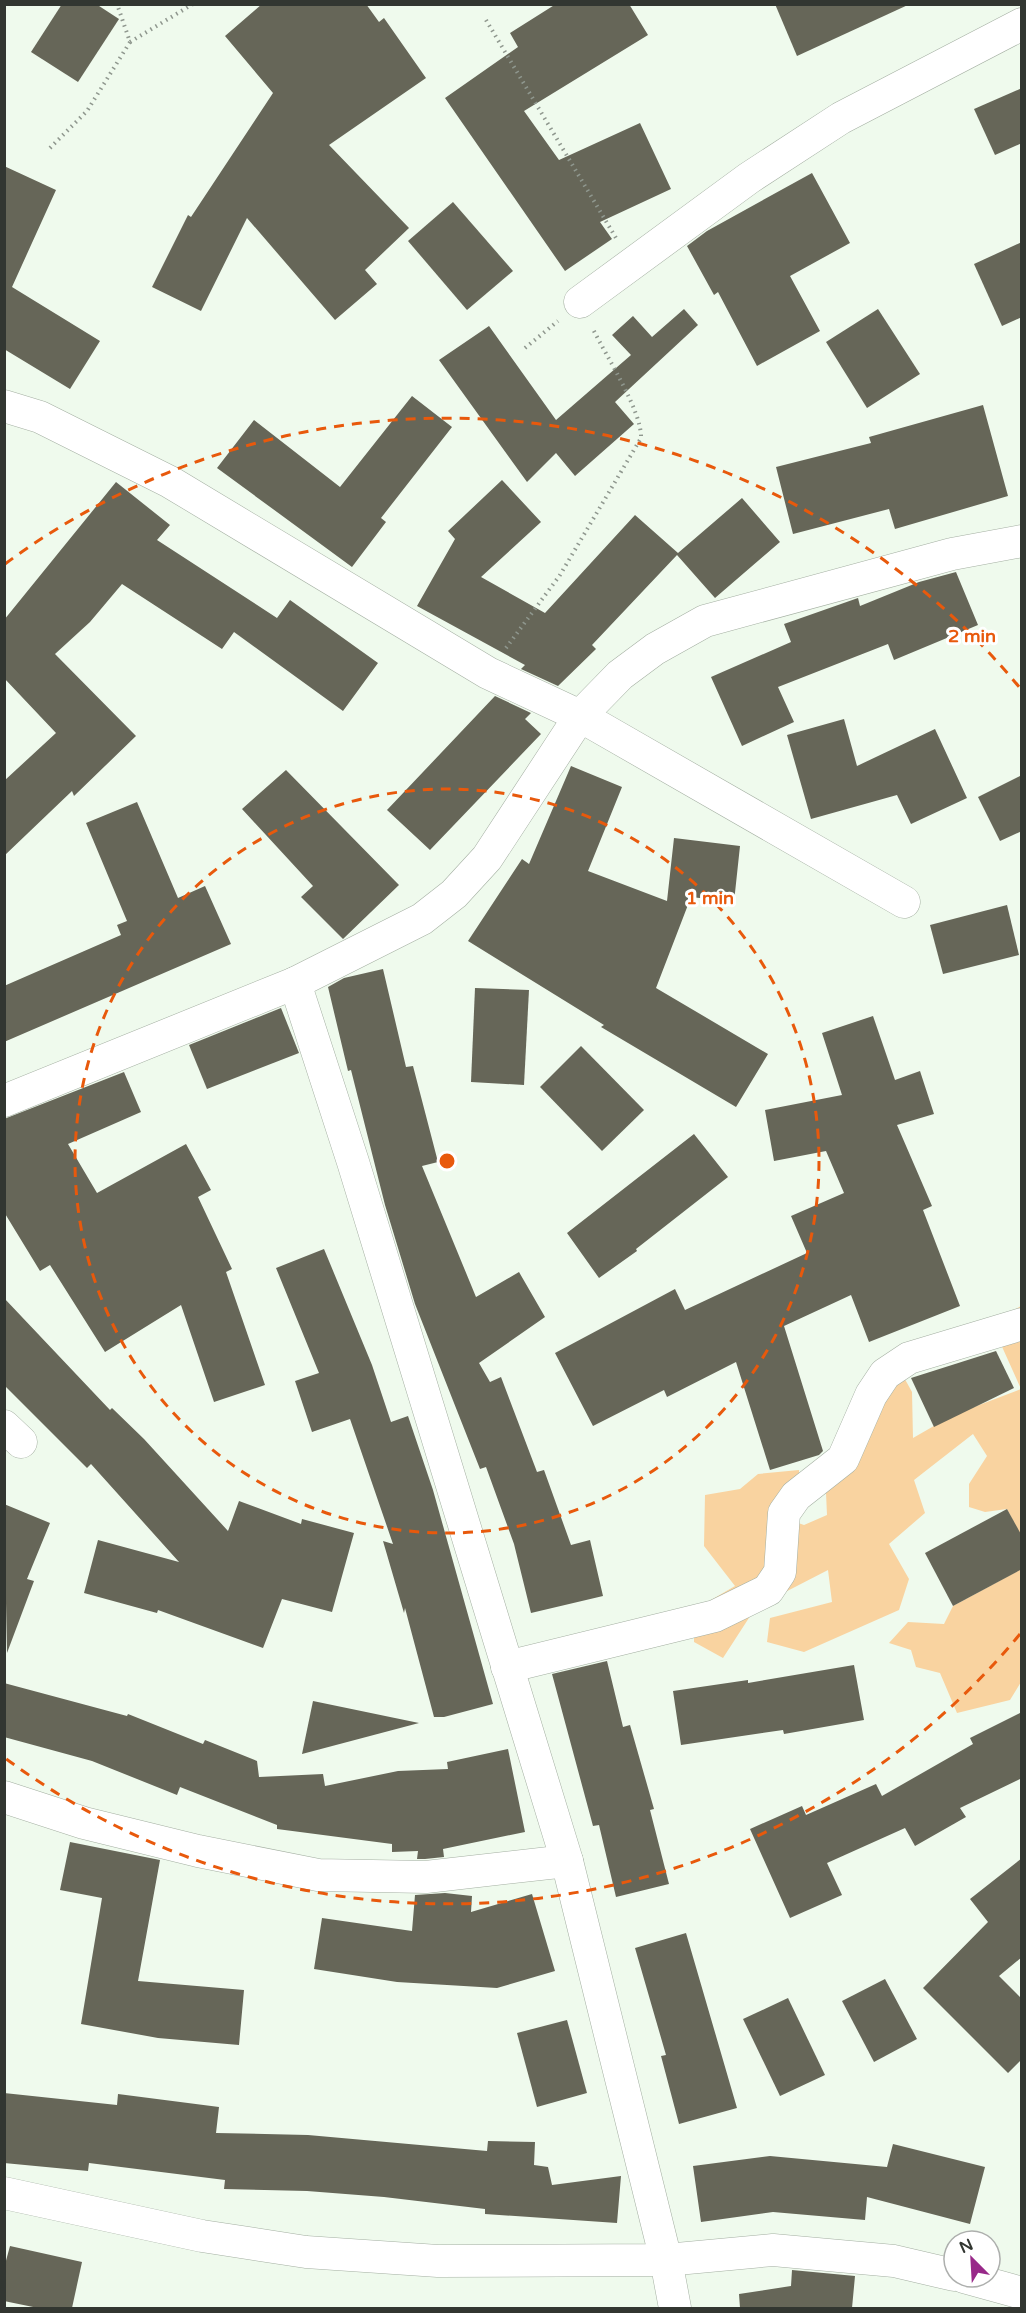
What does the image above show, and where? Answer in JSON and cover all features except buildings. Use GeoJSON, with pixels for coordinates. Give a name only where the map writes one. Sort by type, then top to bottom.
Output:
{"type":"FeatureCollection","features":[{"type":"Feature","properties":{"kind":"street"},"geometry":{"type":"LineString","coordinates":[[580,302],[749,178],[841,118],[1022,24]]}},
{"type":"Feature","properties":{"kind":"street"},"geometry":{"type":"LineString","coordinates":[[4,405],[40,417],[170,482],[488,673],[580,716],[904,902]]}},
{"type":"Feature","properties":{"kind":"street"},"geometry":{"type":"LineString","coordinates":[[4,1101],[295,983],[422,919],[454,894],[487,858],[580,716],[620,675],[655,649],[705,621],[952,554],[1022,541]]}},
{"type":"Feature","properties":{"kind":"street"},"geometry":{"type":"LineString","coordinates":[[295,983],[353,1162],[567,1862],[666,2260],[675,2308]]}},
{"type":"Feature","properties":{"kind":"street"},"geometry":{"type":"LineString","coordinates":[[507,1667],[715,1616],[768,1590],[780,1572],[784,1513],[796,1496],[843,1459],[871,1395],[885,1374],[909,1358],[1022,1324]]}},
{"type":"Feature","properties":{"kind":"street"},"geometry":{"type":"LineString","coordinates":[[4,1797],[84,1823],[198,1851],[318,1875],[426,1877],[567,1862]]}},
{"type":"Feature","properties":{"kind":"street"},"geometry":{"type":"LineString","coordinates":[[4,2193],[192,2234],[306,2252],[438,2261],[666,2260],[773,2250],[894,2261],[942,2272]]}},
{"type":"Feature","properties":{"kind":"street"},"geometry":{"type":"LineString","coordinates":[[1002,2287],[1022,2293]]}},
{"type":"Feature","properties":{"kind":"path"},"geometry":{"type":"LineString","coordinates":[[117,4],[130,42]]}},
{"type":"Feature","properties":{"kind":"path"},"geometry":{"type":"LineString","coordinates":[[50,148],[87,111],[130,42],[193,4]]}},
{"type":"Feature","properties":{"kind":"path"},"geometry":{"type":"LineString","coordinates":[[486,20],[632,264]]}},
{"type":"Feature","properties":{"kind":"path"},"geometry":{"type":"LineString","coordinates":[[488,673],[560,574],[641,438],[641,425],[635,409],[580,302],[525,348]]}},
{"type":"Feature","properties":{"kind":"shaded area"},"geometry":{"type":"Polygon","coordinates":[[[1021,1306],[1021,1389],[999,1340],[1014,1310],[1021,1306]]]}},
{"type":"Feature","properties":{"kind":"shaded area"},"geometry":{"type":"Polygon","coordinates":[[[901,1372],[912,1392],[913,1438],[953,1415],[1021,1389],[1021,1536],[1007,1509],[985,1512],[969,1507],[969,1484],[987,1456],[973,1434],[914,1480],[925,1513],[889,1544],[909,1579],[899,1610],[804,1652],[767,1642],[770,1618],[832,1602],[828,1570],[756,1607],[723,1658],[694,1642],[694,1610],[735,1586],[704,1546],[705,1495],[740,1489],[758,1474],[799,1470],[799,1485],[778,1493],[781,1517],[804,1525],[827,1515],[825,1470],[901,1372]]]}},
{"type":"Feature","properties":{"kind":"shaded area"},"geometry":{"type":"Polygon","coordinates":[[[1021,1569],[1021,1682],[1010,1700],[957,1713],[940,1673],[916,1667],[911,1650],[889,1643],[908,1622],[944,1624],[953,1606],[1021,1569]]]}}]}
